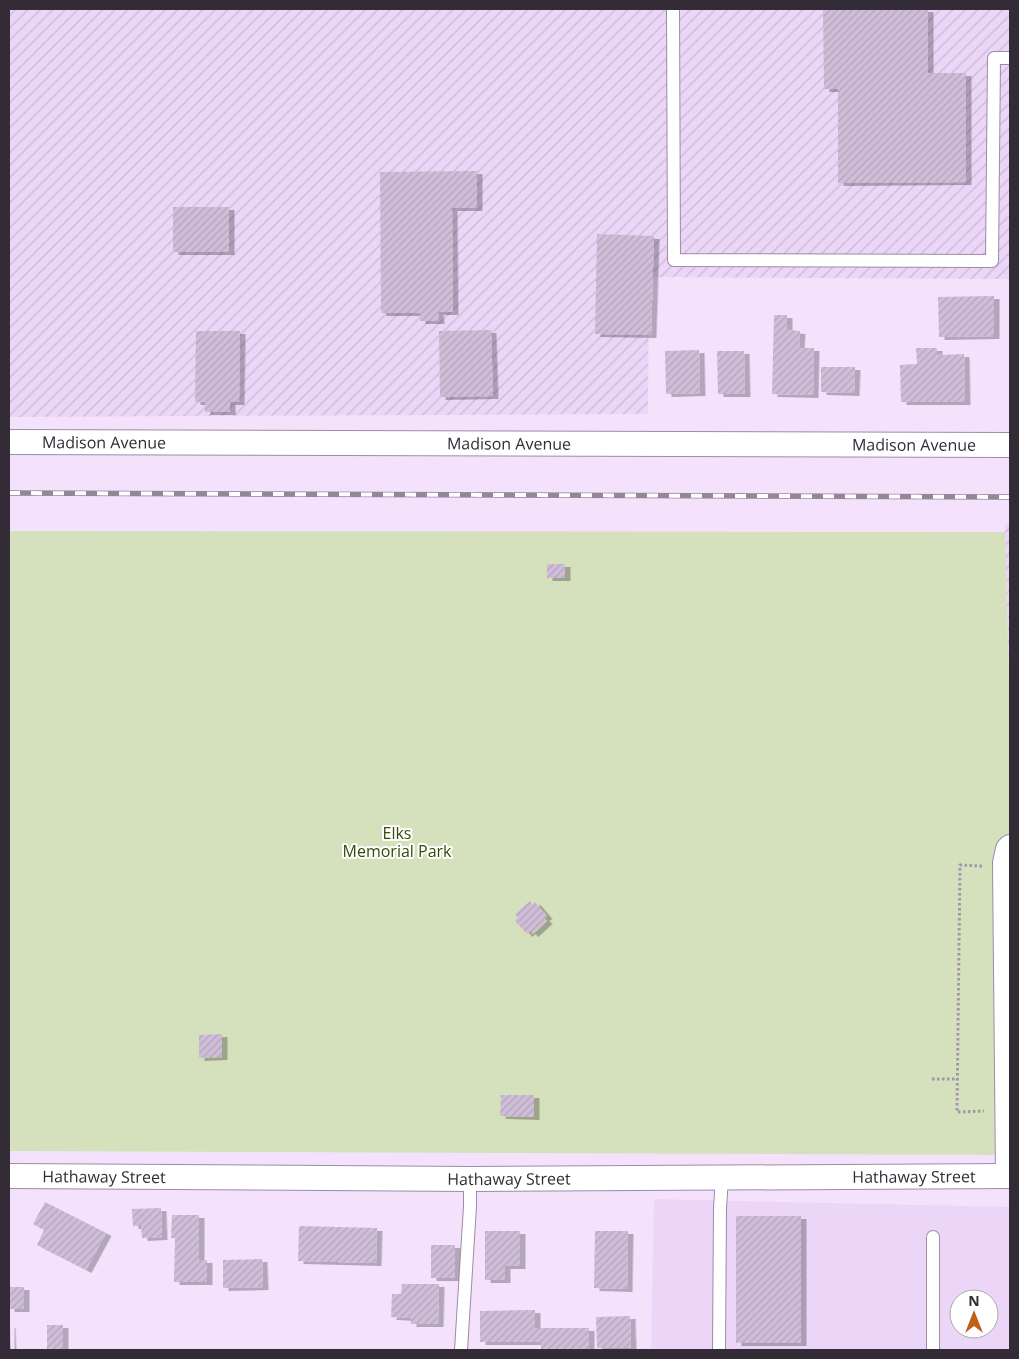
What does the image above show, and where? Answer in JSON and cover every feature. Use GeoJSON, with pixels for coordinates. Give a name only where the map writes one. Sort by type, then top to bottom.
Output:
{"type":"FeatureCollection","features":[{"type":"Feature","properties":{"kind":"street","name":"Madison Avenue"},"geometry":{"type":"LineString","coordinates":[[9,442],[1010,445]]}},
{"type":"Feature","properties":{"kind":"street"},"geometry":{"type":"LineString","coordinates":[[1008,857],[1007,1111],[1009,1176]]}},
{"type":"Feature","properties":{"kind":"street","name":"Hathaway Street"},"geometry":{"type":"LineString","coordinates":[[9,1176],[470,1179],[1009,1176]]}},
{"type":"Feature","properties":{"kind":"lane"},"geometry":{"type":"LineString","coordinates":[[673,9],[674,260],[992,261],[994,58],[1010,58]]}},
{"type":"Feature","properties":{"kind":"lane"},"geometry":{"type":"LineString","coordinates":[[719,1350],[722,1178]]}},
{"type":"Feature","properties":{"kind":"lane"},"geometry":{"type":"LineString","coordinates":[[461,1350],[470,1179]]}},
{"type":"Feature","properties":{"kind":"lane"},"geometry":{"type":"LineString","coordinates":[[933,1237],[933,1350]]}},
{"type":"Feature","properties":{"kind":"path"},"geometry":{"type":"LineString","coordinates":[[1007,1111],[957,1112],[960,865],[1008,857]]}},
{"type":"Feature","properties":{"kind":"path"},"geometry":{"type":"LineString","coordinates":[[932,1079],[958,1079]]}},
{"type":"Feature","properties":{"kind":"shaded area"},"geometry":{"type":"Polygon","coordinates":[[[9,9],[1010,9],[1010,279],[649,277],[648,414],[9,417],[9,9]]]}},
{"type":"Feature","properties":{"kind":"shaded area"},"geometry":{"type":"Polygon","coordinates":[[[1005,524],[1010,524],[1010,718],[1005,532],[1005,524]]]}},
{"type":"Feature","properties":{"kind":"shaded area"},"geometry":{"type":"Polygon","coordinates":[[[654,1199],[1010,1207],[1010,1350],[651,1350],[654,1199]]]}},
{"type":"Feature","properties":{"kind":"green space","name":"Elks Memorial Park"},"geometry":{"type":"Polygon","coordinates":[[[9,531],[1005,532],[1010,718],[1010,1155],[9,1151],[9,531]]]}},
{"type":"Feature","properties":{"kind":"building"},"geometry":{"type":"Polygon","coordinates":[[[823,9],[928,9],[928,73],[966,73],[966,182],[838,183],[838,89],[824,89],[823,9]]]}},
{"type":"Feature","properties":{"kind":"building"},"geometry":{"type":"Polygon","coordinates":[[[477,171],[477,208],[452,208],[453,312],[438,312],[439,321],[420,321],[420,313],[381,313],[380,172],[477,171]]]}},
{"type":"Feature","properties":{"kind":"building"},"geometry":{"type":"Polygon","coordinates":[[[173,207],[229,207],[229,252],[173,252],[173,207]]]}},
{"type":"Feature","properties":{"kind":"building"},"geometry":{"type":"Polygon","coordinates":[[[597,234],[654,236],[651,335],[595,334],[597,234]]]}},
{"type":"Feature","properties":{"kind":"building"},"geometry":{"type":"Polygon","coordinates":[[[994,296],[994,336],[939,337],[938,297],[994,296]]]}},
{"type":"Feature","properties":{"kind":"building"},"geometry":{"type":"Polygon","coordinates":[[[774,315],[787,315],[787,330],[800,331],[799,348],[814,348],[813,395],[772,394],[774,315]]]}},
{"type":"Feature","properties":{"kind":"building"},"geometry":{"type":"Polygon","coordinates":[[[491,330],[493,396],[440,397],[439,331],[491,330]]]}},
{"type":"Feature","properties":{"kind":"building"},"geometry":{"type":"Polygon","coordinates":[[[196,331],[240,331],[239,402],[230,402],[230,412],[205,412],[205,402],[195,402],[196,331]]]}},
{"type":"Feature","properties":{"kind":"building"},"geometry":{"type":"Polygon","coordinates":[[[916,348],[937,348],[937,355],[964,354],[965,402],[901,402],[900,365],[917,364],[916,348]]]}},
{"type":"Feature","properties":{"kind":"building"},"geometry":{"type":"Polygon","coordinates":[[[699,350],[700,393],[666,394],[665,351],[699,350]]]}},
{"type":"Feature","properties":{"kind":"building"},"geometry":{"type":"Polygon","coordinates":[[[717,351],[744,351],[745,394],[718,394],[717,351]]]}},
{"type":"Feature","properties":{"kind":"building"},"geometry":{"type":"Polygon","coordinates":[[[821,367],[855,367],[854,393],[821,392],[821,367]]]}},
{"type":"Feature","properties":{"kind":"building"},"geometry":{"type":"Polygon","coordinates":[[[547,564],[565,564],[565,578],[547,578],[547,564]]]}},
{"type":"Feature","properties":{"kind":"building"},"geometry":{"type":"Polygon","coordinates":[[[530,901],[532,904],[535,902],[547,916],[544,918],[547,921],[533,934],[530,931],[527,934],[515,921],[518,917],[515,914],[530,901]]]}},
{"type":"Feature","properties":{"kind":"building"},"geometry":{"type":"Polygon","coordinates":[[[222,1034],[222,1057],[199,1058],[199,1035],[222,1034]]]}},
{"type":"Feature","properties":{"kind":"building"},"geometry":{"type":"Polygon","coordinates":[[[501,1095],[534,1095],[534,1117],[500,1116],[501,1095]]]}},
{"type":"Feature","properties":{"kind":"building"},"geometry":{"type":"Polygon","coordinates":[[[45,1202],[106,1233],[86,1270],[37,1245],[44,1230],[33,1224],[45,1202]]]}},
{"type":"Feature","properties":{"kind":"building"},"geometry":{"type":"Polygon","coordinates":[[[161,1208],[162,1237],[142,1238],[141,1226],[133,1226],[132,1209],[161,1208]]]}},
{"type":"Feature","properties":{"kind":"building"},"geometry":{"type":"Polygon","coordinates":[[[172,1215],[199,1215],[199,1260],[207,1260],[207,1282],[174,1282],[175,1238],[171,1238],[172,1215]]]}},
{"type":"Feature","properties":{"kind":"building"},"geometry":{"type":"Polygon","coordinates":[[[736,1216],[801,1216],[801,1343],[736,1343],[736,1216]]]}},
{"type":"Feature","properties":{"kind":"building"},"geometry":{"type":"Polygon","coordinates":[[[299,1226],[377,1228],[376,1263],[298,1261],[299,1226]]]}},
{"type":"Feature","properties":{"kind":"building"},"geometry":{"type":"Polygon","coordinates":[[[485,1231],[520,1231],[520,1266],[505,1266],[505,1280],[485,1280],[485,1231]]]}},
{"type":"Feature","properties":{"kind":"building"},"geometry":{"type":"Polygon","coordinates":[[[595,1231],[628,1231],[627,1289],[594,1288],[595,1231]]]}},
{"type":"Feature","properties":{"kind":"building"},"geometry":{"type":"Polygon","coordinates":[[[431,1245],[455,1245],[455,1278],[431,1278],[431,1245]]]}},
{"type":"Feature","properties":{"kind":"building"},"geometry":{"type":"Polygon","coordinates":[[[262,1259],[263,1287],[223,1288],[223,1260],[262,1259]]]}},
{"type":"Feature","properties":{"kind":"building"},"geometry":{"type":"Polygon","coordinates":[[[402,1284],[439,1284],[438,1324],[411,1324],[411,1318],[391,1317],[392,1294],[401,1294],[402,1284]]]}},
{"type":"Feature","properties":{"kind":"building"},"geometry":{"type":"Polygon","coordinates":[[[9,1287],[24,1287],[24,1309],[9,1309],[9,1287]]]}},
{"type":"Feature","properties":{"kind":"building"},"geometry":{"type":"Polygon","coordinates":[[[535,1310],[535,1328],[589,1328],[589,1350],[541,1350],[541,1342],[480,1342],[480,1311],[535,1310]]]}},
{"type":"Feature","properties":{"kind":"building"},"geometry":{"type":"Polygon","coordinates":[[[630,1316],[631,1348],[597,1348],[596,1317],[630,1316]]]}},
{"type":"Feature","properties":{"kind":"building"},"geometry":{"type":"Polygon","coordinates":[[[10,1325],[11,1350],[9,1350],[10,1325]]]}},
{"type":"Feature","properties":{"kind":"building"},"geometry":{"type":"Polygon","coordinates":[[[47,1325],[63,1325],[63,1350],[47,1350],[47,1325]]]}},
{"type":"Feature","properties":{"kind":"railway"},"geometry":{"type":"LineString","coordinates":[[9,493],[1010,497]]}}]}
